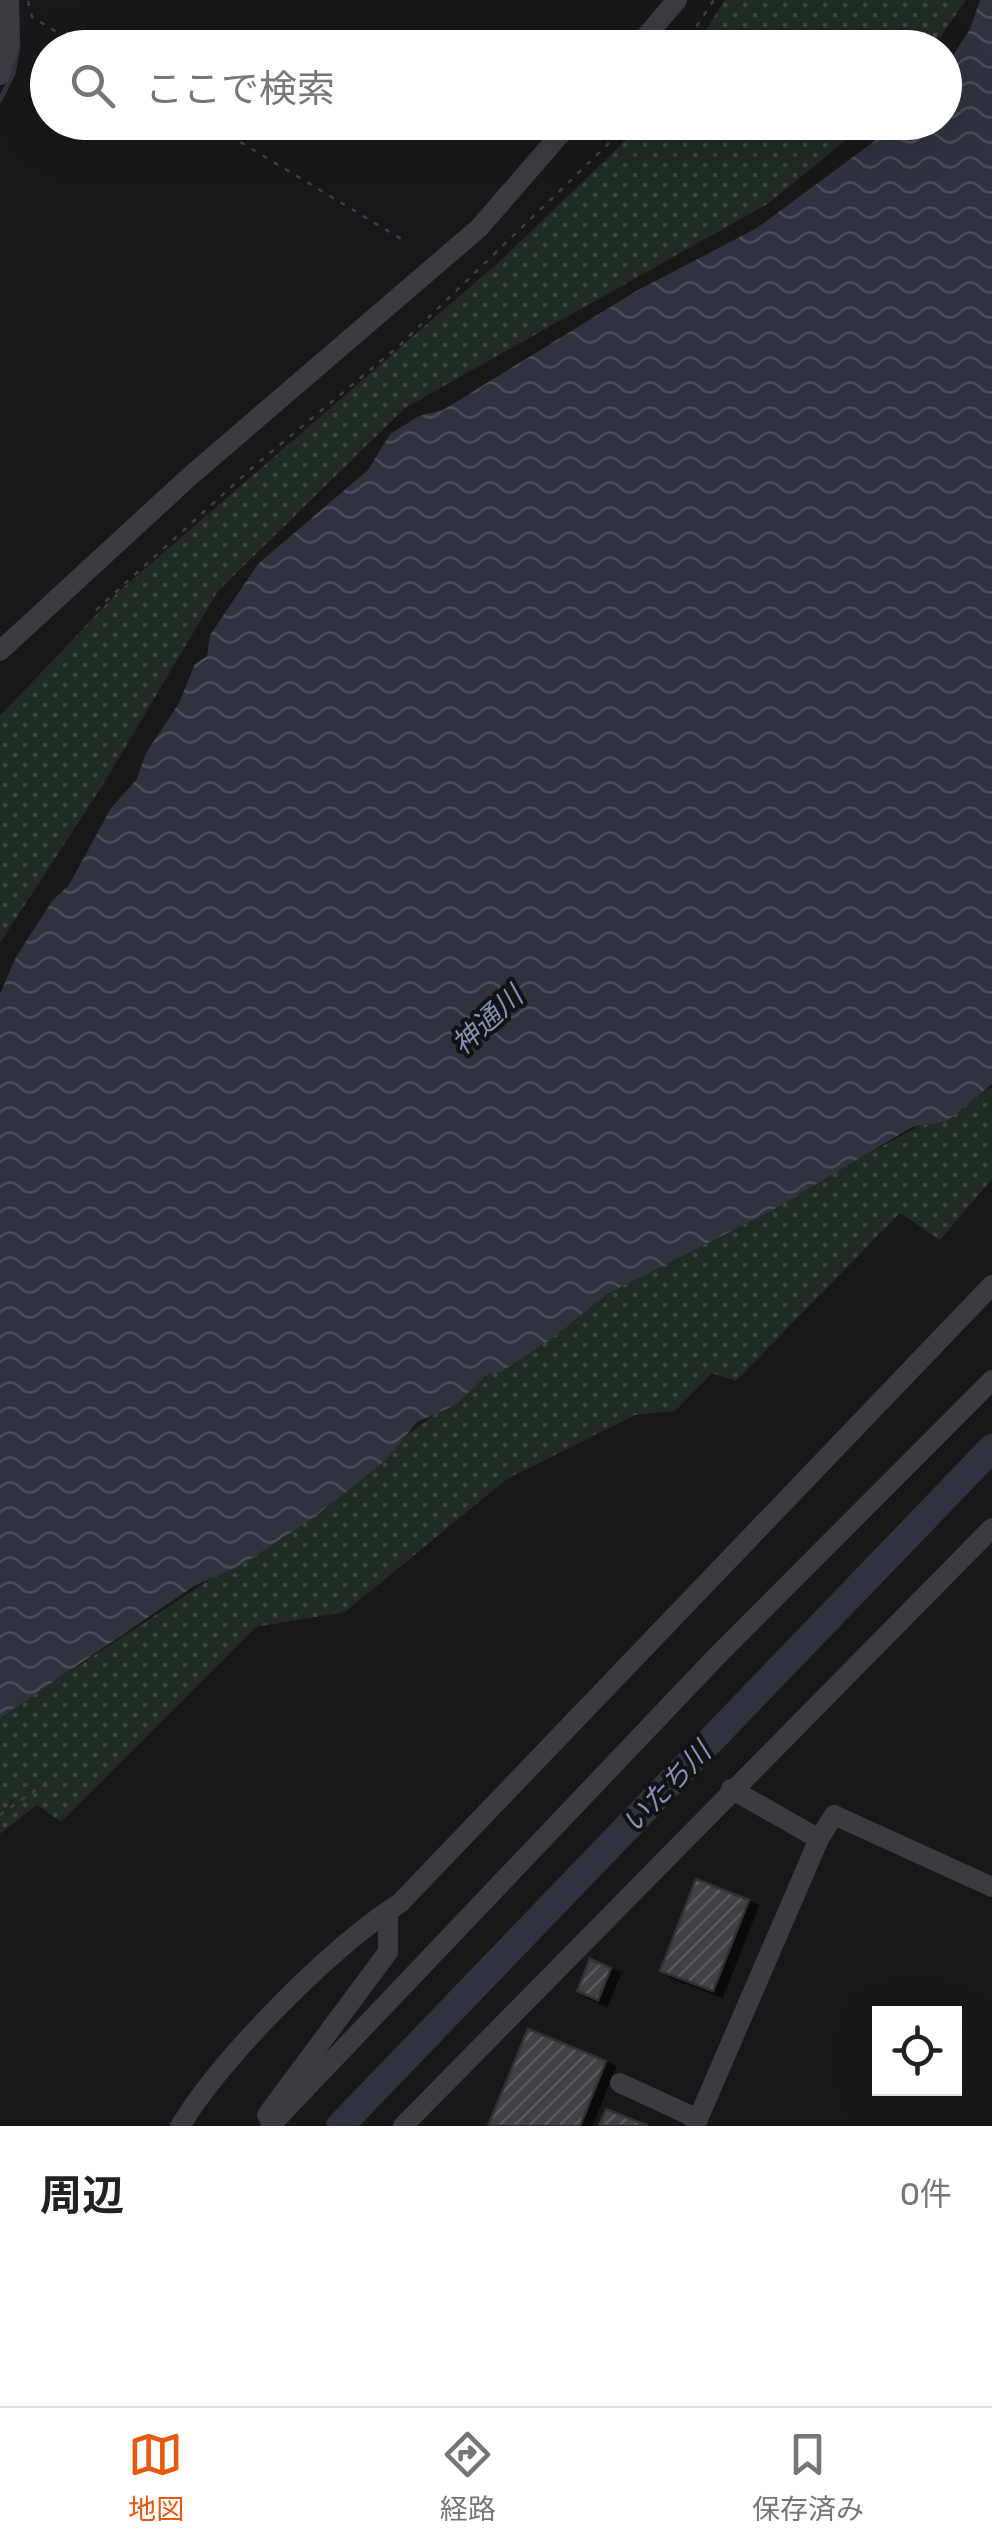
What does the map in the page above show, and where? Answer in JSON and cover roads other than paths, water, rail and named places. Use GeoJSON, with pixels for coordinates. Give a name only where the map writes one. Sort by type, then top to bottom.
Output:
{"type":"FeatureCollection","features":[{"type":"Feature","properties":{"kind":"street"},"geometry":{"type":"LineString","coordinates":[[0,3],[9,0],[10,42],[0,76]]}},
{"type":"Feature","properties":{"kind":"street"},"geometry":{"type":"LineString","coordinates":[[651,30],[677,0]]}},
{"type":"Feature","properties":{"kind":"street"},"geometry":{"type":"LineString","coordinates":[[0,651],[189,476],[478,228],[555,140]]}},
{"type":"Feature","properties":{"kind":"street"},"geometry":{"type":"LineString","coordinates":[[180,2126],[200,2094],[301,1986],[363,1926],[388,1910],[992,1285]]}},
{"type":"Feature","properties":{"kind":"street"},"geometry":{"type":"LineString","coordinates":[[266,2126],[716,1658],[992,1380]]}},
{"type":"Feature","properties":{"kind":"street"},"geometry":{"type":"LineString","coordinates":[[403,2126],[992,1528]]}},
{"type":"Feature","properties":{"kind":"street"},"geometry":{"type":"LineString","coordinates":[[731,1790],[818,1839]]}},
{"type":"Feature","properties":{"kind":"street"},"geometry":{"type":"LineString","coordinates":[[620,2083],[696,2122],[818,1839],[834,1816],[992,1887]]}},
{"type":"Feature","properties":{"kind":"street"},"geometry":{"type":"LineString","coordinates":[[266,2126],[272,2106],[388,1952],[388,1910]]}},
{"type":"Feature","properties":{"kind":"water","name":"神通川"},"geometry":{"type":"Polygon","coordinates":[[[980,0],[992,0],[992,1084],[947,1121],[912,1127],[771,1211],[607,1294],[551,1339],[501,1372],[488,1374],[455,1405],[417,1422],[386,1460],[314,1517],[243,1564],[194,1586],[0,1718],[0,994],[16,957],[52,901],[69,885],[111,808],[137,779],[146,753],[179,703],[195,664],[207,656],[210,635],[258,564],[368,470],[390,434],[419,416],[443,410],[638,290],[757,228],[876,140],[962,140],[962,41],[980,0]]]}},
{"type":"Feature","properties":{"kind":"waterway"},"geometry":{"type":"LineString","coordinates":[[0,100],[13,74],[18,46]]}},
{"type":"Feature","properties":{"kind":"waterway","name":"いたち川"},"geometry":{"type":"LineString","coordinates":[[340,2126],[992,1448]]}}]}
